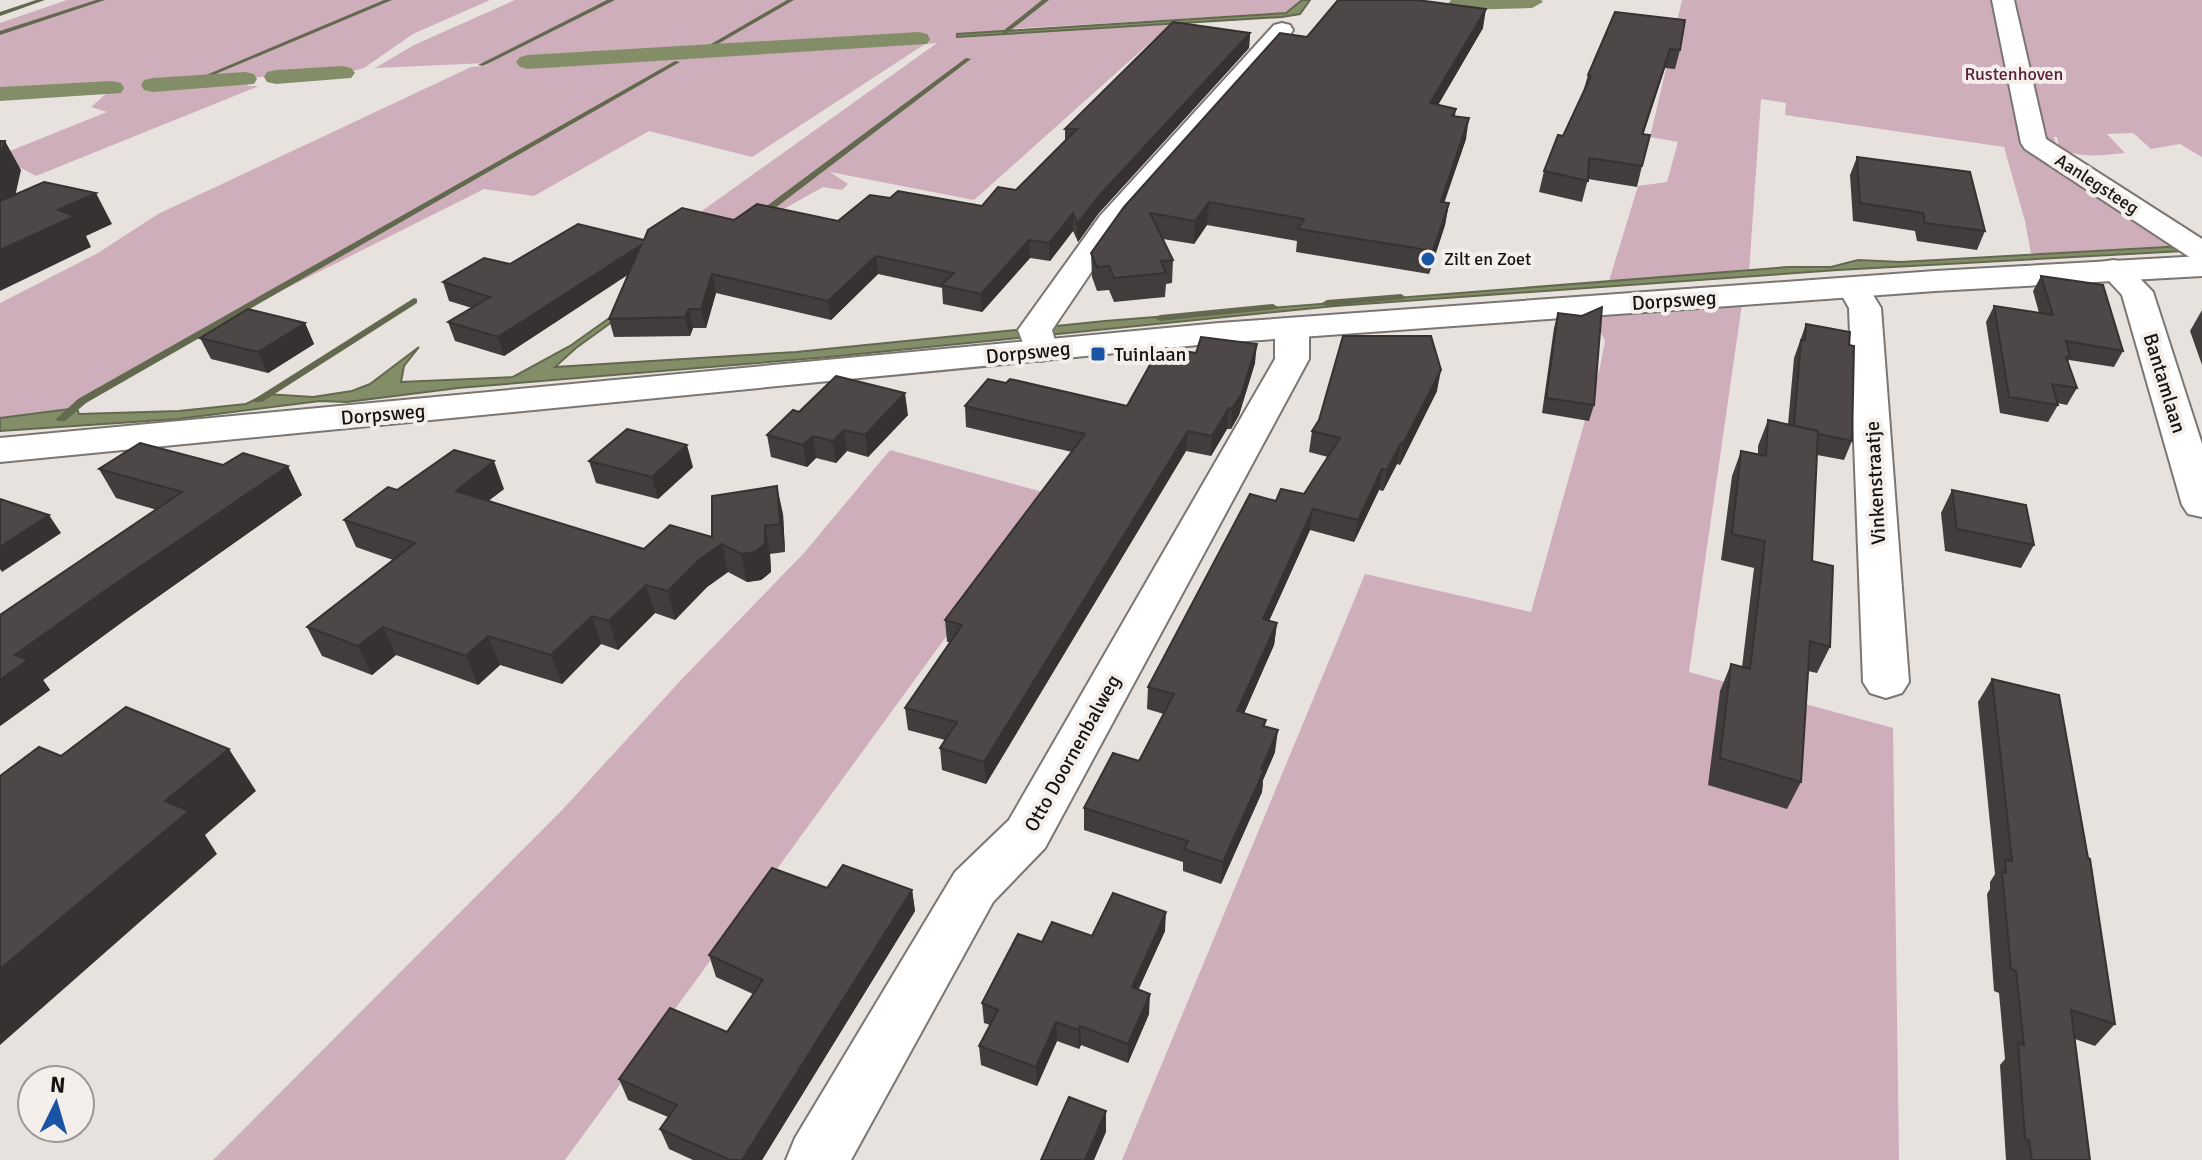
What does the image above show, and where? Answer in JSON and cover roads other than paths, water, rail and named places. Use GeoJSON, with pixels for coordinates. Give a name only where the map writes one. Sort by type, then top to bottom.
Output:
{"type":"FeatureCollection","features":[{"type":"Feature","properties":{"kind":"street","name":"Aanlegsteeg"},"geometry":{"type":"LineString","coordinates":[[2003,0],[2034,143],[2197,253]]}},
{"type":"Feature","properties":{"kind":"street"},"geometry":{"type":"LineString","coordinates":[[1041,351],[1035,330],[1110,222],[1282,30]]}},
{"type":"Feature","properties":{"kind":"street","name":"Dorpsweg"},"geometry":{"type":"LineString","coordinates":[[0,450],[1292,328],[2113,269],[2197,253]]}},
{"type":"Feature","properties":{"kind":"street","name":"Bantamlaan"},"geometry":{"type":"LineString","coordinates":[[2113,269],[2137,292],[2202,505]]}},
{"type":"Feature","properties":{"kind":"street","name":"Vinkenstraatje"},"geometry":{"type":"LineString","coordinates":[[1853,287],[1865,308],[1886,682]]}},
{"type":"Feature","properties":{"kind":"street","name":"Otto Doornenbalweg"},"geometry":{"type":"LineString","coordinates":[[817,1160],[974,887],[1027,834],[1292,359],[1292,328]]}},
{"type":"Feature","properties":{"kind":"waterway"},"geometry":{"type":"LineString","coordinates":[[0,14],[42,0]]}},
{"type":"Feature","properties":{"kind":"waterway"},"geometry":{"type":"LineString","coordinates":[[0,33],[102,0]]}},
{"type":"Feature","properties":{"kind":"waterway"},"geometry":{"type":"LineString","coordinates":[[190,83],[389,0]]}},
{"type":"Feature","properties":{"kind":"waterway"},"geometry":{"type":"LineString","coordinates":[[481,65],[612,0]]}},
{"type":"Feature","properties":{"kind":"waterway"},"geometry":{"type":"LineString","coordinates":[[702,51],[791,0]]}},
{"type":"Feature","properties":{"kind":"waterway"},"geometry":{"type":"LineString","coordinates":[[1005,32],[1046,0]]}},
{"type":"Feature","properties":{"kind":"waterway"},"geometry":{"type":"LineString","coordinates":[[1459,4],[1532,2]]}},
{"type":"Feature","properties":{"kind":"waterway"},"geometry":{"type":"LineString","coordinates":[[528,62],[919,39]]}},
{"type":"Feature","properties":{"kind":"waterway"},"geometry":{"type":"LineString","coordinates":[[759,216],[968,59]]}},
{"type":"Feature","properties":{"kind":"waterway"},"geometry":{"type":"LineString","coordinates":[[61,419],[82,401],[677,62]]}},
{"type":"Feature","properties":{"kind":"waterway"},"geometry":{"type":"LineString","coordinates":[[276,77],[343,73]]}},
{"type":"Feature","properties":{"kind":"waterway"},"geometry":{"type":"LineString","coordinates":[[153,85],[245,79]]}},
{"type":"Feature","properties":{"kind":"waterway"},"geometry":{"type":"LineString","coordinates":[[0,94],[112,88]]}},
{"type":"Feature","properties":{"kind":"waterway"},"geometry":{"type":"LineString","coordinates":[[1327,303],[1401,297]]}},
{"type":"Feature","properties":{"kind":"waterway"},"geometry":{"type":"LineString","coordinates":[[258,400],[414,301]]}},
{"type":"Feature","properties":{"kind":"waterway"},"geometry":{"type":"LineString","coordinates":[[1160,318],[1273,307]]}},
{"type":"Feature","properties":{"kind":"place","name":"Zilt en Zoet"},"geometry":{"type":"Point","coordinates":[1428,259]}},
{"type":"Feature","properties":{"kind":"place","name":"Tuinlaan"},"geometry":{"type":"Point","coordinates":[1098,354]}},
{"type":"Feature","properties":{"kind":"park label","name":"Rustenhoven"},"geometry":{"type":"Point","coordinates":[2014,74]}}]}
